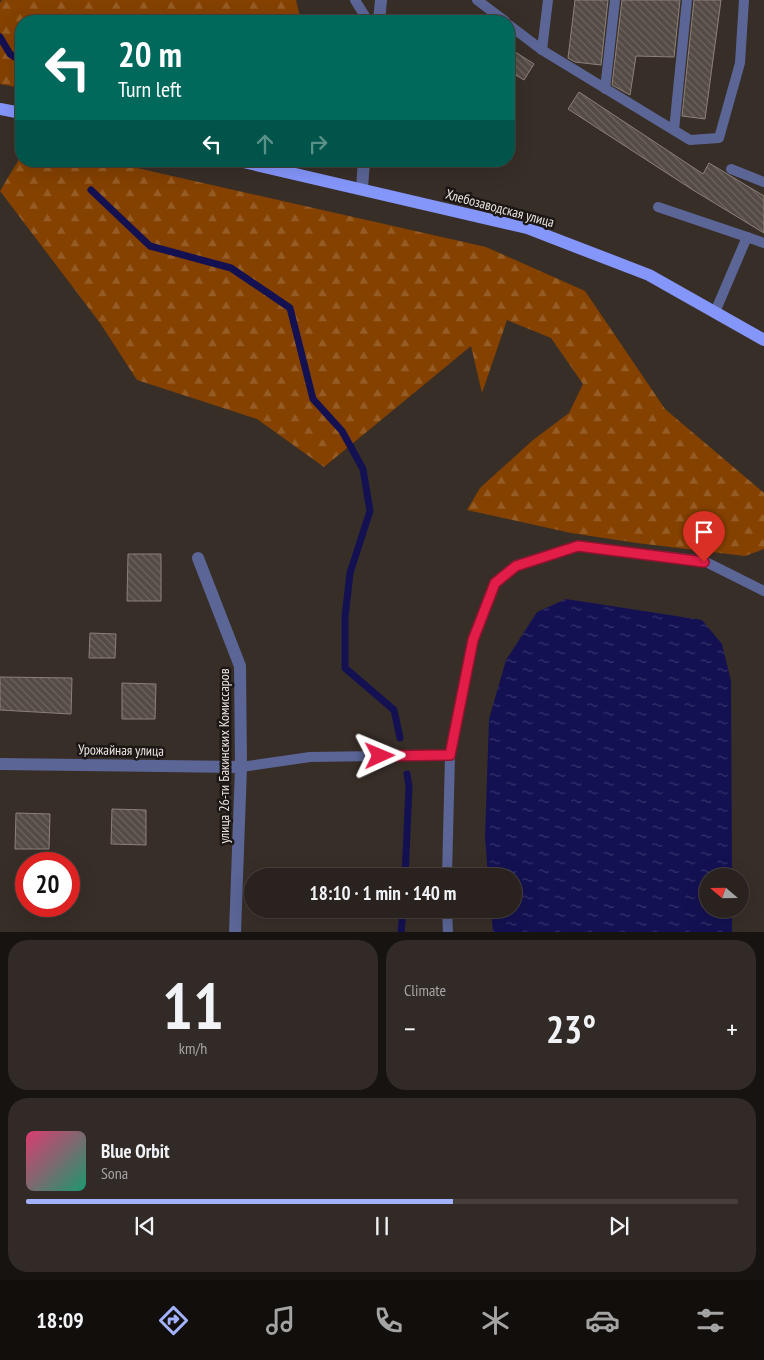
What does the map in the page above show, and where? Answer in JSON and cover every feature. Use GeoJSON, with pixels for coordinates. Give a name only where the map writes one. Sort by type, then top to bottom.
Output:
{"type":"FeatureCollection","features":[{"type":"Feature","properties":{"kind":"main road"},"geometry":{"type":"LineString","coordinates":[[0,108],[15,112]]}},
{"type":"Feature","properties":{"kind":"main road","name":"Хлебозаводская улица"},"geometry":{"type":"LineString","coordinates":[[266,167],[527,228],[649,275],[764,340]]}},
{"type":"Feature","properties":{"kind":"street"},"geometry":{"type":"LineString","coordinates":[[380,15],[381,0]]}},
{"type":"Feature","properties":{"kind":"street"},"geometry":{"type":"LineString","coordinates":[[362,188],[364,167]]}},
{"type":"Feature","properties":{"kind":"street","name":"улица 26-ти Бакинских Комиссаров"},"geometry":{"type":"LineString","coordinates":[[198,558],[240,666],[241,767],[235,932]]}},
{"type":"Feature","properties":{"kind":"street","name":"Урожайная улица"},"geometry":{"type":"LineString","coordinates":[[0,764],[241,767]]}},
{"type":"Feature","properties":{"kind":"lane"},"geometry":{"type":"LineString","coordinates":[[355,0],[364,15]]}},
{"type":"Feature","properties":{"kind":"lane"},"geometry":{"type":"LineString","coordinates":[[477,0],[496,15]]}},
{"type":"Feature","properties":{"kind":"lane"},"geometry":{"type":"LineString","coordinates":[[542,50],[548,0]]}},
{"type":"Feature","properties":{"kind":"lane"},"geometry":{"type":"LineString","coordinates":[[605,88],[615,0]]}},
{"type":"Feature","properties":{"kind":"lane"},"geometry":{"type":"LineString","coordinates":[[674,130],[687,0]]}},
{"type":"Feature","properties":{"kind":"lane"},"geometry":{"type":"LineString","coordinates":[[515,29],[542,50],[690,140],[719,138],[740,64],[744,0]]}},
{"type":"Feature","properties":{"kind":"lane"},"geometry":{"type":"LineString","coordinates":[[731,169],[764,182]]}},
{"type":"Feature","properties":{"kind":"lane"},"geometry":{"type":"LineString","coordinates":[[658,207],[764,243]]}},
{"type":"Feature","properties":{"kind":"lane"},"geometry":{"type":"LineString","coordinates":[[715,312],[747,237]]}},
{"type":"Feature","properties":{"kind":"lane"},"geometry":{"type":"LineString","coordinates":[[447,868],[450,755],[473,640],[495,583],[516,566],[578,546],[704,562],[764,591]]}},
{"type":"Feature","properties":{"kind":"lane"},"geometry":{"type":"LineString","coordinates":[[241,767],[310,757],[450,755]]}},
{"type":"Feature","properties":{"kind":"lane"},"geometry":{"type":"LineString","coordinates":[[447,918],[448,932]]}},
{"type":"Feature","properties":{"kind":"green space"},"geometry":{"type":"Polygon","coordinates":[[[2,0],[296,0],[300,15],[15,15],[15,87],[0,84],[0,3],[2,0]]]}},
{"type":"Feature","properties":{"kind":"green space"},"geometry":{"type":"Polygon","coordinates":[[[15,166],[133,167],[486,247],[585,291],[665,409],[764,493],[764,549],[745,556],[637,543],[571,533],[467,510],[480,488],[533,440],[569,413],[583,384],[551,338],[507,320],[482,393],[471,346],[324,467],[257,419],[137,380],[100,323],[0,191],[15,166]]]}},
{"type":"Feature","properties":{"kind":"water"},"geometry":{"type":"Polygon","coordinates":[[[566,599],[702,620],[722,644],[731,681],[732,868],[699,868],[699,918],[732,918],[732,932],[493,932],[492,918],[522,918],[522,868],[487,868],[485,837],[489,719],[506,660],[537,612],[566,599]]]}},
{"type":"Feature","properties":{"kind":"building"},"geometry":{"type":"Polygon","coordinates":[[[575,0],[608,0],[601,65],[575,62],[568,58],[575,0]]]}},
{"type":"Feature","properties":{"kind":"building"},"geometry":{"type":"Polygon","coordinates":[[[622,0],[680,0],[674,57],[636,56],[630,95],[612,85],[622,0]]]}},
{"type":"Feature","properties":{"kind":"building"},"geometry":{"type":"Polygon","coordinates":[[[694,0],[721,0],[705,119],[682,116],[694,0]]]}},
{"type":"Feature","properties":{"kind":"building"},"geometry":{"type":"Polygon","coordinates":[[[515,52],[534,64],[524,80],[515,75],[515,52]]]}},
{"type":"Feature","properties":{"kind":"building"},"geometry":{"type":"Polygon","coordinates":[[[579,92],[703,174],[709,163],[764,196],[764,233],[693,190],[568,109],[579,92]]]}},
{"type":"Feature","properties":{"kind":"building"},"geometry":{"type":"Polygon","coordinates":[[[128,554],[161,554],[161,601],[127,601],[128,554]]]}},
{"type":"Feature","properties":{"kind":"building"},"geometry":{"type":"Polygon","coordinates":[[[90,633],[116,634],[115,658],[89,658],[90,633]]]}},
{"type":"Feature","properties":{"kind":"building"},"geometry":{"type":"Polygon","coordinates":[[[0,677],[72,678],[71,714],[0,710],[0,677]]]}},
{"type":"Feature","properties":{"kind":"building"},"geometry":{"type":"Polygon","coordinates":[[[122,683],[156,684],[155,719],[122,719],[122,683]]]}},
{"type":"Feature","properties":{"kind":"building"},"geometry":{"type":"Polygon","coordinates":[[[112,809],[146,810],[146,845],[111,844],[112,809]]]}},
{"type":"Feature","properties":{"kind":"building"},"geometry":{"type":"Polygon","coordinates":[[[16,813],[50,814],[49,849],[15,849],[16,813]]]}},
{"type":"Feature","properties":{"kind":"waterway"},"geometry":{"type":"LineString","coordinates":[[0,37],[10,54],[15,57]]}},
{"type":"Feature","properties":{"kind":"waterway"},"geometry":{"type":"LineString","coordinates":[[91,190],[150,246],[231,268],[290,308],[313,399],[342,431],[363,469],[370,511],[350,573],[345,617],[345,668],[394,710],[400,738]]}},
{"type":"Feature","properties":{"kind":"waterway"},"geometry":{"type":"LineString","coordinates":[[405,868],[409,787],[407,774]]}},
{"type":"Feature","properties":{"kind":"waterway"},"geometry":{"type":"LineString","coordinates":[[401,932],[402,918]]}},
{"type":"Feature","properties":{"kind":"route"},"geometry":{"type":"LineString","coordinates":[[380,756],[450,755],[473,640],[495,583],[516,566],[578,546],[704,562]]}}]}
